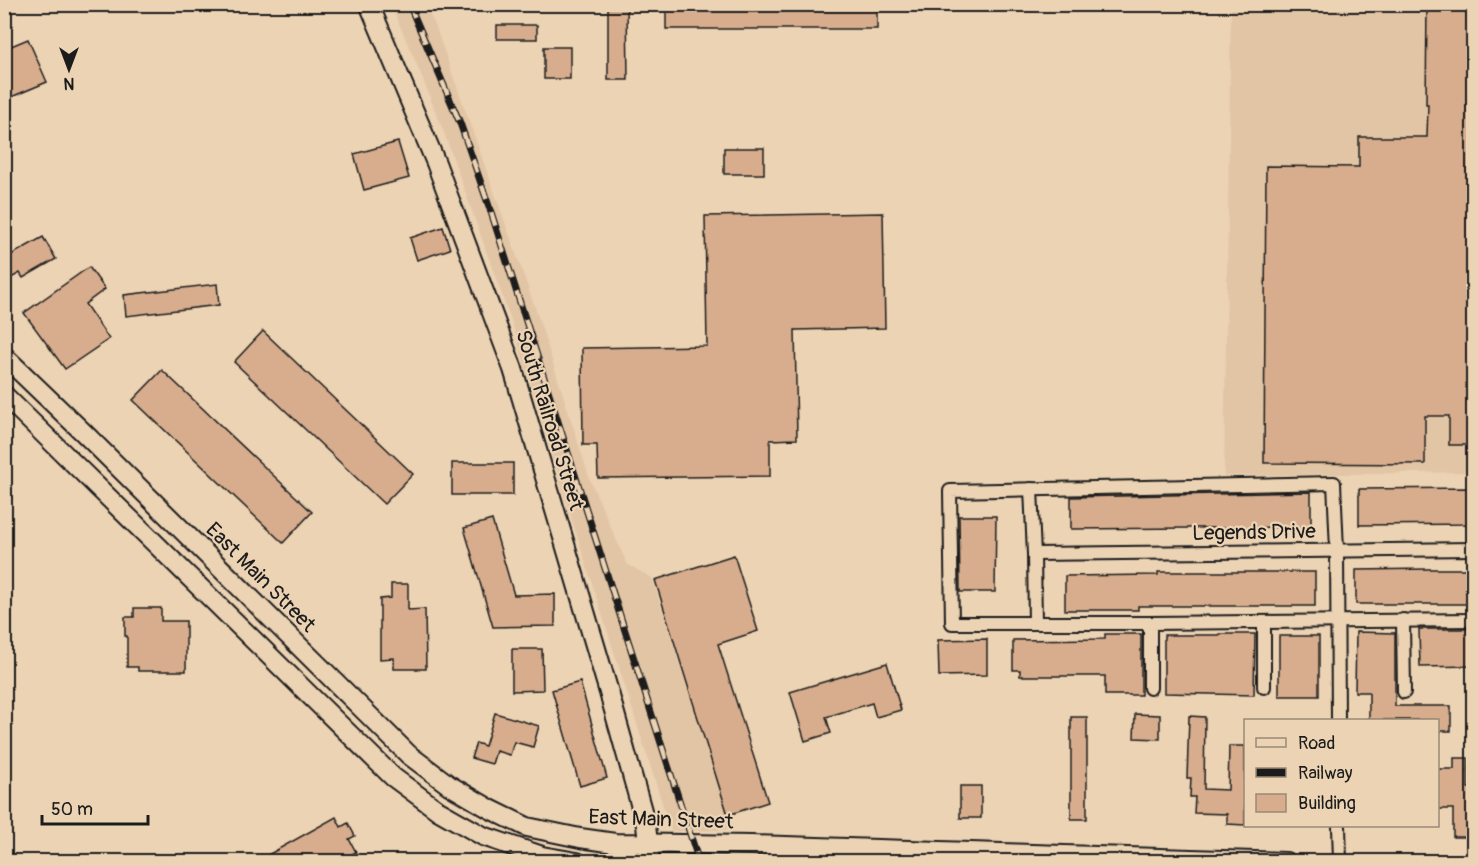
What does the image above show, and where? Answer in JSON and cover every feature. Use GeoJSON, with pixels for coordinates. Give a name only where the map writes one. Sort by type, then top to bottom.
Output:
{"type":"FeatureCollection","features":[{"type":"Feature","properties":{"kind":"main road","name":"South Railroad Street"},"geometry":{"type":"LineString","coordinates":[[369,4],[436,163],[513,369],[618,723],[646,825],[649,853]]}},
{"type":"Feature","properties":{"kind":"main road","name":"East Main Street"},"geometry":{"type":"LineString","coordinates":[[4,356],[409,755],[449,785],[490,809],[527,826],[649,853],[751,844],[1286,861]]}},
{"type":"Feature","properties":{"kind":"main road"},"geometry":{"type":"LineString","coordinates":[[4,395],[393,777],[439,812],[483,836],[542,856],[576,861]]}},
{"type":"Feature","properties":{"kind":"main road"},"geometry":{"type":"LineString","coordinates":[[63,453],[84,433]]}},
{"type":"Feature","properties":{"kind":"main road"},"geometry":{"type":"LineString","coordinates":[[285,670],[304,651]]}},
{"type":"Feature","properties":{"kind":"main road"},"geometry":{"type":"LineString","coordinates":[[958,861],[979,852]]}},
{"type":"Feature","properties":{"kind":"street"},"geometry":{"type":"LineString","coordinates":[[1338,719],[1337,621],[1336,550],[1334,483],[950,491],[952,622],[1150,624],[1264,622],[1337,621],[1403,620],[1473,620]]}},
{"type":"Feature","properties":{"kind":"street"},"geometry":{"type":"LineString","coordinates":[[1031,489],[1035,623]]}},
{"type":"Feature","properties":{"kind":"street","name":"Legends Drive"},"geometry":{"type":"LineString","coordinates":[[1034,554],[1473,549]]}},
{"type":"Feature","properties":{"kind":"street"},"geometry":{"type":"LineString","coordinates":[[1403,620],[1404,692]]}},
{"type":"Feature","properties":{"kind":"street"},"geometry":{"type":"LineString","coordinates":[[1263,687],[1264,622]]}},
{"type":"Feature","properties":{"kind":"street"},"geometry":{"type":"LineString","coordinates":[[1150,624],[1150,688]]}},
{"type":"Feature","properties":{"kind":"street"},"geometry":{"type":"LineString","coordinates":[[1339,827],[1340,861]]}},
{"type":"Feature","properties":{"kind":"shaded area"},"geometry":{"type":"Polygon","coordinates":[[[391,5],[425,5],[435,25],[536,310],[590,480],[627,564],[652,578],[733,830],[671,831],[514,329],[446,138],[391,5]]]}},
{"type":"Feature","properties":{"kind":"shaded area"},"geometry":{"type":"Polygon","coordinates":[[[1231,5],[1473,5],[1473,472],[1224,476],[1231,5]]]}},
{"type":"Feature","properties":{"kind":"building"},"geometry":{"type":"Polygon","coordinates":[[[608,4],[627,4],[628,80],[608,80],[608,4]]]}},
{"type":"Feature","properties":{"kind":"building"},"geometry":{"type":"Polygon","coordinates":[[[666,4],[877,4],[877,29],[666,29],[666,4]]]}},
{"type":"Feature","properties":{"kind":"building"},"geometry":{"type":"Polygon","coordinates":[[[1427,4],[1473,4],[1473,445],[1449,445],[1449,416],[1425,416],[1425,464],[1264,463],[1266,166],[1359,167],[1359,137],[1427,137],[1427,4]]]}},
{"type":"Feature","properties":{"kind":"building"},"geometry":{"type":"Polygon","coordinates":[[[497,25],[537,25],[537,39],[497,39],[497,25]]]}},
{"type":"Feature","properties":{"kind":"building"},"geometry":{"type":"Polygon","coordinates":[[[28,39],[47,82],[4,100],[4,49],[28,39]]]}},
{"type":"Feature","properties":{"kind":"building"},"geometry":{"type":"Polygon","coordinates":[[[544,47],[570,47],[570,79],[544,79],[544,47]]]}},
{"type":"Feature","properties":{"kind":"building"},"geometry":{"type":"Polygon","coordinates":[[[398,142],[409,178],[364,190],[354,154],[398,142]]]}},
{"type":"Feature","properties":{"kind":"building"},"geometry":{"type":"Polygon","coordinates":[[[724,148],[764,148],[764,174],[724,174],[724,148]]]}},
{"type":"Feature","properties":{"kind":"building"},"geometry":{"type":"Polygon","coordinates":[[[883,213],[885,328],[795,330],[797,439],[770,440],[770,476],[598,478],[597,445],[583,445],[582,348],[707,346],[705,216],[883,213]]]}},
{"type":"Feature","properties":{"kind":"building"},"geometry":{"type":"Polygon","coordinates":[[[443,227],[450,249],[417,260],[410,238],[443,227]]]}},
{"type":"Feature","properties":{"kind":"building"},"geometry":{"type":"Polygon","coordinates":[[[43,237],[56,259],[23,278],[20,273],[4,282],[4,259],[43,237]]]}},
{"type":"Feature","properties":{"kind":"building"},"geometry":{"type":"Polygon","coordinates":[[[89,267],[105,289],[85,304],[109,339],[65,369],[24,313],[89,267]]]}},
{"type":"Feature","properties":{"kind":"building"},"geometry":{"type":"Polygon","coordinates":[[[217,284],[219,305],[126,316],[124,295],[217,284]]]}},
{"type":"Feature","properties":{"kind":"building"},"geometry":{"type":"Polygon","coordinates":[[[263,331],[413,474],[384,504],[234,362],[263,331]]]}},
{"type":"Feature","properties":{"kind":"building"},"geometry":{"type":"Polygon","coordinates":[[[162,370],[312,512],[283,543],[133,400],[162,370]]]}},
{"type":"Feature","properties":{"kind":"building"},"geometry":{"type":"Polygon","coordinates":[[[452,463],[513,463],[513,495],[452,495],[452,463]]]}},
{"type":"Feature","properties":{"kind":"building"},"geometry":{"type":"Polygon","coordinates":[[[1473,488],[1473,524],[1359,525],[1359,489],[1473,488]]]}},
{"type":"Feature","properties":{"kind":"building"},"geometry":{"type":"Polygon","coordinates":[[[1311,492],[1311,527],[1071,529],[1071,497],[1311,492]]]}},
{"type":"Feature","properties":{"kind":"building"},"geometry":{"type":"Polygon","coordinates":[[[959,516],[996,516],[995,592],[960,592],[959,516]]]}},
{"type":"Feature","properties":{"kind":"building"},"geometry":{"type":"Polygon","coordinates":[[[492,520],[514,595],[555,594],[555,626],[493,627],[464,528],[492,520]]]}},
{"type":"Feature","properties":{"kind":"building"},"geometry":{"type":"Polygon","coordinates":[[[734,555],[758,631],[718,644],[768,802],[728,815],[655,580],[734,555]]]}},
{"type":"Feature","properties":{"kind":"building"},"geometry":{"type":"Polygon","coordinates":[[[1473,569],[1473,604],[1356,604],[1356,570],[1473,569]]]}},
{"type":"Feature","properties":{"kind":"building"},"geometry":{"type":"Polygon","coordinates":[[[1158,572],[1315,572],[1315,606],[1138,606],[1138,610],[1065,610],[1065,576],[1158,575],[1158,572]]]}},
{"type":"Feature","properties":{"kind":"building"},"geometry":{"type":"Polygon","coordinates":[[[391,584],[408,584],[408,610],[425,609],[426,669],[394,669],[394,658],[380,659],[380,599],[391,598],[391,584]]]}},
{"type":"Feature","properties":{"kind":"building"},"geometry":{"type":"Polygon","coordinates":[[[134,608],[161,608],[161,621],[186,621],[186,671],[138,671],[138,667],[127,667],[125,617],[134,617],[134,608]]]}},
{"type":"Feature","properties":{"kind":"building"},"geometry":{"type":"Polygon","coordinates":[[[1419,629],[1473,629],[1473,666],[1420,667],[1419,629]]]}},
{"type":"Feature","properties":{"kind":"building"},"geometry":{"type":"Polygon","coordinates":[[[1356,632],[1395,633],[1395,706],[1451,706],[1451,731],[1439,731],[1439,719],[1369,719],[1369,692],[1355,692],[1356,632]]]}},
{"type":"Feature","properties":{"kind":"building"},"geometry":{"type":"Polygon","coordinates":[[[1105,634],[1141,634],[1141,695],[1105,695],[1105,676],[1020,676],[1020,670],[1013,670],[1013,640],[1105,639],[1105,634]]]}},
{"type":"Feature","properties":{"kind":"building"},"geometry":{"type":"Polygon","coordinates":[[[1255,634],[1254,695],[1164,693],[1164,635],[1255,634]]]}},
{"type":"Feature","properties":{"kind":"building"},"geometry":{"type":"Polygon","coordinates":[[[1279,636],[1319,636],[1319,696],[1279,696],[1279,636]]]}},
{"type":"Feature","properties":{"kind":"building"},"geometry":{"type":"Polygon","coordinates":[[[987,639],[987,675],[939,676],[938,640],[987,639]]]}},
{"type":"Feature","properties":{"kind":"building"},"geometry":{"type":"Polygon","coordinates":[[[512,649],[542,649],[543,690],[512,691],[512,649]]]}},
{"type":"Feature","properties":{"kind":"building"},"geometry":{"type":"Polygon","coordinates":[[[887,663],[901,710],[876,717],[872,703],[826,717],[831,733],[805,741],[790,692],[887,663]]]}},
{"type":"Feature","properties":{"kind":"building"},"geometry":{"type":"Polygon","coordinates":[[[580,682],[607,778],[580,786],[552,690],[580,682]]]}},
{"type":"Feature","properties":{"kind":"building"},"geometry":{"type":"Polygon","coordinates":[[[495,713],[539,726],[533,747],[514,742],[510,755],[496,751],[492,764],[471,758],[476,743],[485,746],[495,713]]]}},
{"type":"Feature","properties":{"kind":"building"},"geometry":{"type":"Polygon","coordinates":[[[1135,714],[1160,715],[1160,739],[1134,738],[1135,714]]]}},
{"type":"Feature","properties":{"kind":"building"},"geometry":{"type":"Polygon","coordinates":[[[1189,716],[1205,717],[1204,789],[1228,790],[1229,746],[1244,746],[1244,825],[1227,824],[1227,814],[1194,813],[1195,797],[1190,797],[1191,778],[1187,778],[1189,716]]]}},
{"type":"Feature","properties":{"kind":"building"},"geometry":{"type":"Polygon","coordinates":[[[1071,717],[1087,717],[1087,819],[1071,819],[1071,717]]]}},
{"type":"Feature","properties":{"kind":"building"},"geometry":{"type":"Polygon","coordinates":[[[1454,758],[1468,758],[1468,788],[1473,788],[1473,837],[1453,837],[1453,809],[1439,809],[1439,769],[1454,769],[1454,758]]]}},
{"type":"Feature","properties":{"kind":"building"},"geometry":{"type":"Polygon","coordinates":[[[960,786],[981,786],[981,818],[960,818],[960,786]]]}},
{"type":"Feature","properties":{"kind":"building"},"geometry":{"type":"Polygon","coordinates":[[[336,817],[341,827],[348,823],[355,836],[349,839],[356,852],[339,861],[257,861],[336,817]]]}},
{"type":"Feature","properties":{"kind":"railway"},"geometry":{"type":"LineString","coordinates":[[409,4],[460,123],[491,212],[699,862]]}}]}
